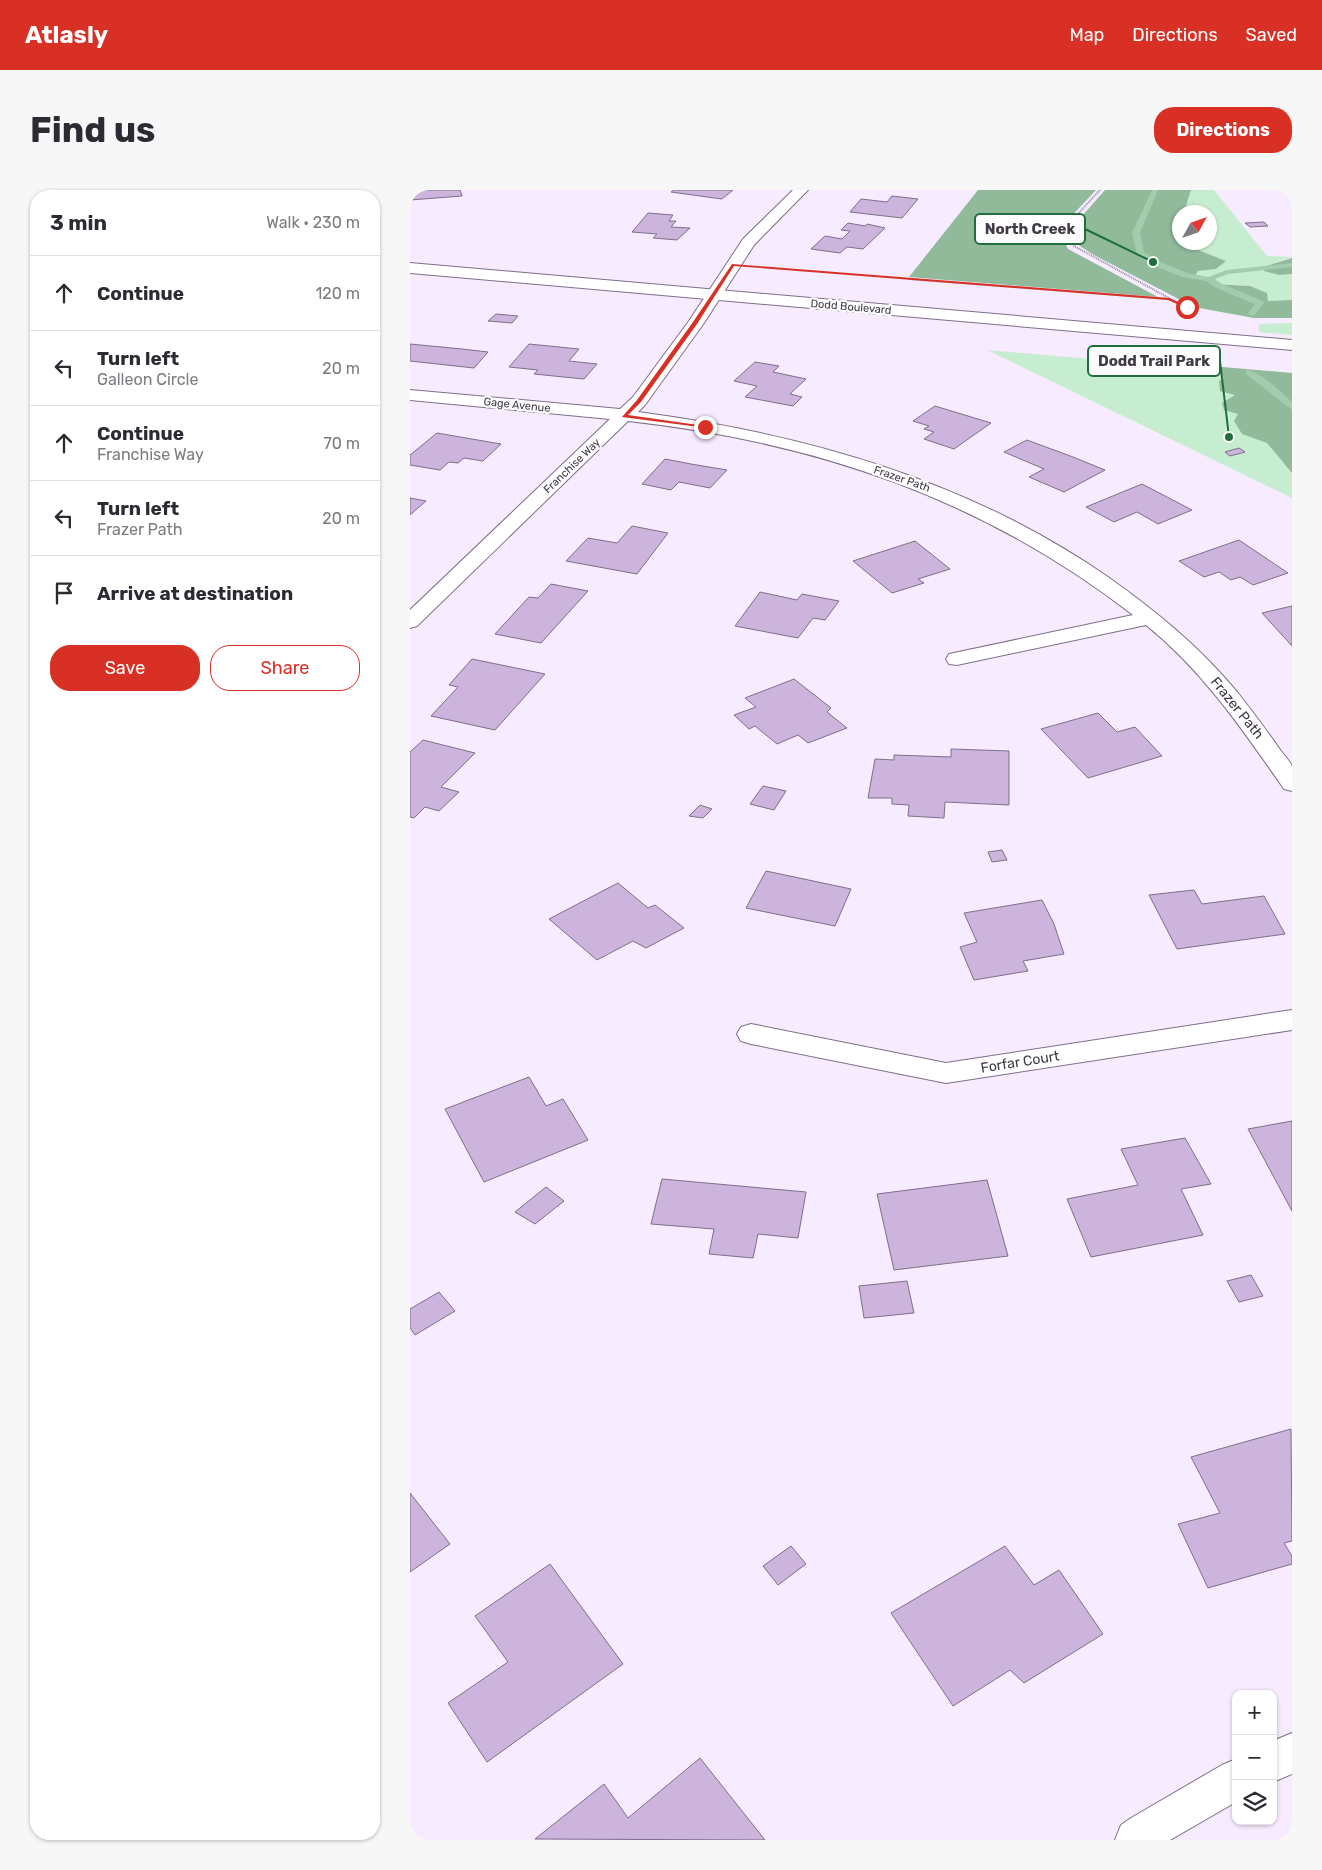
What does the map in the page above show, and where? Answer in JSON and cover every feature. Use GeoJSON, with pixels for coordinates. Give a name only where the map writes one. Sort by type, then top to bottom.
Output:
{"type":"FeatureCollection","features":[{"type":"Feature","properties":{"kind":"street","name":"Franchise Way"},"geometry":{"type":"LineString","coordinates":[[410,622],[639,401],[714,295],[748,242],[801,190]]}},
{"type":"Feature","properties":{"kind":"street","name":"Dodd Boulevard"},"geometry":{"type":"LineString","coordinates":[[410,268],[1292,346]]}},
{"type":"Feature","properties":{"kind":"street","name":"Gage Avenue"},"geometry":{"type":"LineString","coordinates":[[410,395],[624,416]]}},
{"type":"Feature","properties":{"kind":"street","name":"Frazer Path"},"geometry":{"type":"LineString","coordinates":[[624,416],[755,436],[852,462],[909,480],[959,500],[1046,544],[1092,574],[1151,618],[1192,655],[1231,698],[1262,739],[1292,784]]}},
{"type":"Feature","properties":{"kind":"street"},"geometry":{"type":"LineString","coordinates":[[957,659],[1151,618]]}},
{"type":"Feature","properties":{"kind":"street","name":"Forfar Court"},"geometry":{"type":"LineString","coordinates":[[750,1034],[946,1073],[1292,1020]]}},
{"type":"Feature","properties":{"kind":"street"},"geometry":{"type":"LineString","coordinates":[[1277,1760],[1292,1753]]}},
{"type":"Feature","properties":{"kind":"street"},"geometry":{"type":"LineString","coordinates":[[1136,1840],[1145,1832],[1234,1780]]}},
{"type":"Feature","properties":{"kind":"path"},"geometry":{"type":"LineString","coordinates":[[1100,190],[1074,218],[1066,236],[1074,246],[1178,303]]}},
{"type":"Feature","properties":{"kind":"path"},"geometry":{"type":"LineString","coordinates":[[901,278],[1169,299]]}},
{"type":"Feature","properties":{"kind":"green space"},"geometry":{"type":"Polygon","coordinates":[[[978,190],[1096,190],[1066,222],[1060,232],[1068,249],[1158,297],[909,277],[978,190]]]}},
{"type":"Feature","properties":{"kind":"green space"},"geometry":{"type":"Polygon","coordinates":[[[1105,190],[1191,190],[1186,205],[1172,205],[1172,250],[1198,250],[1226,261],[1216,269],[1198,271],[1194,278],[1211,284],[1250,286],[1267,293],[1268,301],[1292,300],[1292,318],[1254,318],[1194,307],[1092,254],[1077,244],[1071,236],[1074,225],[1105,190]]]}},
{"type":"Feature","properties":{"kind":"green space"},"geometry":{"type":"Polygon","coordinates":[[[1191,190],[1214,190],[1267,256],[1292,257],[1266,266],[1264,270],[1279,275],[1292,274],[1292,300],[1268,301],[1250,286],[1211,284],[1194,278],[1198,271],[1216,269],[1225,261],[1198,250],[1217,250],[1217,205],[1186,205],[1191,190]]]}},
{"type":"Feature","properties":{"kind":"green space"},"geometry":{"type":"Polygon","coordinates":[[[1292,258],[1292,274],[1279,275],[1264,271],[1266,266],[1292,258]]]}},
{"type":"Feature","properties":{"kind":"green space"},"geometry":{"type":"Polygon","coordinates":[[[1292,323],[1292,335],[1259,332],[1259,324],[1292,323]]]}},
{"type":"Feature","properties":{"kind":"green space"},"geometry":{"type":"Polygon","coordinates":[[[987,350],[1161,365],[1211,366],[1210,368],[1292,377],[1292,498],[987,350]]]}},
{"type":"Feature","properties":{"kind":"green space"},"geometry":{"type":"Polygon","coordinates":[[[1211,366],[1292,373],[1292,473],[1267,443],[1242,434],[1234,421],[1238,414],[1224,410],[1222,403],[1235,395],[1220,391],[1219,381],[1224,377],[1210,368],[1211,366]]]}},
{"type":"Feature","properties":{"kind":"building"},"geometry":{"type":"Polygon","coordinates":[[[410,190],[460,190],[462,196],[410,200],[410,190]]]}},
{"type":"Feature","properties":{"kind":"building"},"geometry":{"type":"Polygon","coordinates":[[[674,190],[733,190],[722,199],[671,192],[674,190]]]}},
{"type":"Feature","properties":{"kind":"building"},"geometry":{"type":"Polygon","coordinates":[[[892,196],[918,199],[902,218],[850,212],[861,199],[887,202],[892,196]]]}},
{"type":"Feature","properties":{"kind":"building"},"geometry":{"type":"Polygon","coordinates":[[[648,213],[673,215],[669,221],[676,221],[671,227],[690,228],[677,240],[653,238],[657,234],[632,232],[648,213]]]}},
{"type":"Feature","properties":{"kind":"building"},"geometry":{"type":"Polygon","coordinates":[[[1264,222],[1268,226],[1250,227],[1245,223],[1264,222]]]}},
{"type":"Feature","properties":{"kind":"building"},"geometry":{"type":"Polygon","coordinates":[[[848,223],[865,226],[867,224],[885,228],[863,249],[847,247],[840,253],[811,249],[825,236],[842,239],[850,231],[841,230],[848,223]]]}},
{"type":"Feature","properties":{"kind":"building"},"geometry":{"type":"Polygon","coordinates":[[[496,314],[518,316],[512,323],[488,321],[496,314]]]}},
{"type":"Feature","properties":{"kind":"building"},"geometry":{"type":"Polygon","coordinates":[[[410,344],[488,352],[474,368],[410,361],[410,344]]]}},
{"type":"Feature","properties":{"kind":"building"},"geometry":{"type":"Polygon","coordinates":[[[529,344],[579,349],[569,361],[597,364],[584,379],[534,374],[538,370],[509,367],[529,344]]]}},
{"type":"Feature","properties":{"kind":"building"},"geometry":{"type":"Polygon","coordinates":[[[755,362],[779,366],[773,372],[806,379],[790,394],[802,397],[793,406],[745,397],[757,386],[734,381],[755,362]]]}},
{"type":"Feature","properties":{"kind":"building"},"geometry":{"type":"Polygon","coordinates":[[[935,406],[991,423],[954,449],[924,439],[934,432],[924,429],[929,426],[913,421],[935,406]]]}},
{"type":"Feature","properties":{"kind":"building"},"geometry":{"type":"Polygon","coordinates":[[[437,433],[501,444],[483,461],[464,458],[458,463],[449,462],[440,470],[410,465],[410,455],[437,433]]]}},
{"type":"Feature","properties":{"kind":"building"},"geometry":{"type":"Polygon","coordinates":[[[1027,440],[1105,470],[1064,492],[1029,477],[1044,469],[1004,452],[1027,440]]]}},
{"type":"Feature","properties":{"kind":"building"},"geometry":{"type":"Polygon","coordinates":[[[1239,448],[1245,452],[1230,456],[1225,452],[1239,448]]]}},
{"type":"Feature","properties":{"kind":"building"},"geometry":{"type":"Polygon","coordinates":[[[665,459],[727,470],[710,488],[679,482],[671,490],[642,484],[665,459]]]}},
{"type":"Feature","properties":{"kind":"building"},"geometry":{"type":"Polygon","coordinates":[[[1142,484],[1192,510],[1158,524],[1137,512],[1114,522],[1086,507],[1142,484]]]}},
{"type":"Feature","properties":{"kind":"building"},"geometry":{"type":"Polygon","coordinates":[[[410,498],[426,501],[410,515],[410,498]]]}},
{"type":"Feature","properties":{"kind":"building"},"geometry":{"type":"Polygon","coordinates":[[[632,526],[668,533],[637,574],[566,561],[588,538],[617,543],[632,526]]]}},
{"type":"Feature","properties":{"kind":"building"},"geometry":{"type":"Polygon","coordinates":[[[1239,540],[1288,573],[1253,585],[1240,577],[1231,580],[1219,572],[1204,577],[1179,561],[1239,540]]]}},
{"type":"Feature","properties":{"kind":"building"},"geometry":{"type":"Polygon","coordinates":[[[915,541],[950,569],[918,579],[924,583],[892,593],[853,561],[915,541]]]}},
{"type":"Feature","properties":{"kind":"building"},"geometry":{"type":"Polygon","coordinates":[[[551,584],[588,591],[541,643],[495,634],[529,597],[538,598],[551,584]]]}},
{"type":"Feature","properties":{"kind":"building"},"geometry":{"type":"Polygon","coordinates":[[[760,592],[797,600],[802,594],[839,601],[825,620],[813,618],[798,638],[735,626],[760,592]]]}},
{"type":"Feature","properties":{"kind":"building"},"geometry":{"type":"Polygon","coordinates":[[[1292,606],[1292,646],[1262,613],[1292,606]]]}},
{"type":"Feature","properties":{"kind":"building"},"geometry":{"type":"Polygon","coordinates":[[[472,659],[545,674],[495,730],[431,716],[458,687],[449,685],[472,659]]]}},
{"type":"Feature","properties":{"kind":"building"},"geometry":{"type":"Polygon","coordinates":[[[794,679],[831,708],[827,712],[847,728],[808,743],[798,735],[777,744],[755,726],[749,729],[734,715],[756,707],[745,698],[794,679]]]}},
{"type":"Feature","properties":{"kind":"building"},"geometry":{"type":"Polygon","coordinates":[[[1098,713],[1117,732],[1135,727],[1162,756],[1088,778],[1041,729],[1098,713]]]}},
{"type":"Feature","properties":{"kind":"building"},"geometry":{"type":"Polygon","coordinates":[[[423,740],[475,753],[441,787],[459,792],[439,811],[425,807],[414,818],[410,817],[410,752],[423,740]]]}},
{"type":"Feature","properties":{"kind":"building"},"geometry":{"type":"Polygon","coordinates":[[[951,749],[1009,751],[1009,805],[945,802],[944,818],[908,816],[909,805],[892,804],[892,798],[868,798],[875,759],[894,760],[894,755],[951,757],[951,749]]]}},
{"type":"Feature","properties":{"kind":"building"},"geometry":{"type":"Polygon","coordinates":[[[763,786],[786,791],[774,810],[750,804],[763,786]]]}},
{"type":"Feature","properties":{"kind":"building"},"geometry":{"type":"Polygon","coordinates":[[[700,805],[712,809],[703,818],[689,816],[700,805]]]}},
{"type":"Feature","properties":{"kind":"building"},"geometry":{"type":"Polygon","coordinates":[[[1002,850],[1007,860],[992,862],[988,852],[1002,850]]]}},
{"type":"Feature","properties":{"kind":"building"},"geometry":{"type":"Polygon","coordinates":[[[766,871],[851,889],[835,926],[746,908],[766,871]]]}},
{"type":"Feature","properties":{"kind":"building"},"geometry":{"type":"Polygon","coordinates":[[[618,883],[648,908],[655,905],[684,928],[646,948],[633,941],[597,960],[549,919],[618,883]]]}},
{"type":"Feature","properties":{"kind":"building"},"geometry":{"type":"Polygon","coordinates":[[[1194,890],[1202,904],[1264,896],[1285,934],[1177,949],[1149,895],[1194,890]]]}},
{"type":"Feature","properties":{"kind":"building"},"geometry":{"type":"Polygon","coordinates":[[[1042,900],[1054,924],[1064,954],[1023,961],[1028,971],[974,980],[960,947],[977,942],[964,913],[1042,900]]]}},
{"type":"Feature","properties":{"kind":"building"},"geometry":{"type":"Polygon","coordinates":[[[529,1077],[546,1106],[563,1099],[588,1140],[484,1182],[445,1109],[529,1077]]]}},
{"type":"Feature","properties":{"kind":"building"},"geometry":{"type":"Polygon","coordinates":[[[1292,1121],[1292,1211],[1248,1129],[1292,1121]]]}},
{"type":"Feature","properties":{"kind":"building"},"geometry":{"type":"Polygon","coordinates":[[[1185,1138],[1211,1184],[1181,1189],[1203,1235],[1091,1257],[1067,1199],[1138,1185],[1121,1149],[1185,1138]]]}},
{"type":"Feature","properties":{"kind":"building"},"geometry":{"type":"Polygon","coordinates":[[[662,1179],[806,1192],[798,1238],[758,1234],[753,1258],[709,1254],[714,1229],[651,1224],[662,1179]]]}},
{"type":"Feature","properties":{"kind":"building"},"geometry":{"type":"Polygon","coordinates":[[[987,1180],[1008,1256],[894,1270],[877,1194],[987,1180]]]}},
{"type":"Feature","properties":{"kind":"building"},"geometry":{"type":"Polygon","coordinates":[[[546,1187],[564,1201],[535,1224],[515,1212],[546,1187]]]}},
{"type":"Feature","properties":{"kind":"building"},"geometry":{"type":"Polygon","coordinates":[[[1251,1275],[1263,1296],[1239,1302],[1227,1281],[1251,1275]]]}},
{"type":"Feature","properties":{"kind":"building"},"geometry":{"type":"Polygon","coordinates":[[[907,1281],[914,1313],[864,1318],[859,1286],[907,1281]]]}},
{"type":"Feature","properties":{"kind":"building"},"geometry":{"type":"Polygon","coordinates":[[[439,1292],[455,1311],[415,1335],[410,1328],[410,1309],[439,1292]]]}},
{"type":"Feature","properties":{"kind":"building"},"geometry":{"type":"Polygon","coordinates":[[[1291,1429],[1292,1541],[1284,1543],[1292,1556],[1292,1564],[1208,1588],[1178,1524],[1220,1513],[1191,1457],[1291,1429]]]}},
{"type":"Feature","properties":{"kind":"building"},"geometry":{"type":"Polygon","coordinates":[[[410,1493],[450,1544],[410,1572],[410,1493]]]}},
{"type":"Feature","properties":{"kind":"building"},"geometry":{"type":"Polygon","coordinates":[[[791,1546],[806,1564],[778,1585],[763,1566],[791,1546]]]}},
{"type":"Feature","properties":{"kind":"building"},"geometry":{"type":"Polygon","coordinates":[[[1005,1546],[1034,1585],[1059,1570],[1103,1634],[1024,1683],[1010,1670],[953,1706],[891,1613],[1005,1546]]]}},
{"type":"Feature","properties":{"kind":"building"},"geometry":{"type":"Polygon","coordinates":[[[550,1564],[623,1664],[487,1762],[448,1703],[508,1662],[475,1616],[550,1564]]]}},
{"type":"Feature","properties":{"kind":"building"},"geometry":{"type":"Polygon","coordinates":[[[700,1758],[765,1840],[535,1839],[604,1784],[628,1818],[700,1758]]]}},
{"type":"Feature","properties":{"kind":"waterway"},"geometry":{"type":"LineString","coordinates":[[1155,190],[1136,233],[1140,253],[1153,262],[1185,275],[1209,279]]}},
{"type":"Feature","properties":{"kind":"waterway"},"geometry":{"type":"LineString","coordinates":[[1209,279],[1227,272],[1292,265]]}},
{"type":"Feature","properties":{"kind":"waterway"},"geometry":{"type":"LineString","coordinates":[[1209,279],[1219,286],[1260,303],[1251,314]]}},
{"type":"Feature","properties":{"kind":"waterway"},"geometry":{"type":"LineString","coordinates":[[1249,372],[1270,387],[1292,407]]}},
{"type":"Feature","properties":{"kind":"place","name":"North Creek"},"geometry":{"type":"Point","coordinates":[1153,262]}},
{"type":"Feature","properties":{"kind":"place","name":"Dodd Trail Park"},"geometry":{"type":"Point","coordinates":[1229,437]}},
{"type":"Feature","properties":{"kind":"route"},"geometry":{"type":"LineString","coordinates":[[705,427],[624,416],[639,401],[696,322],[732,265],[1169,299],[1187,307]]}}]}
